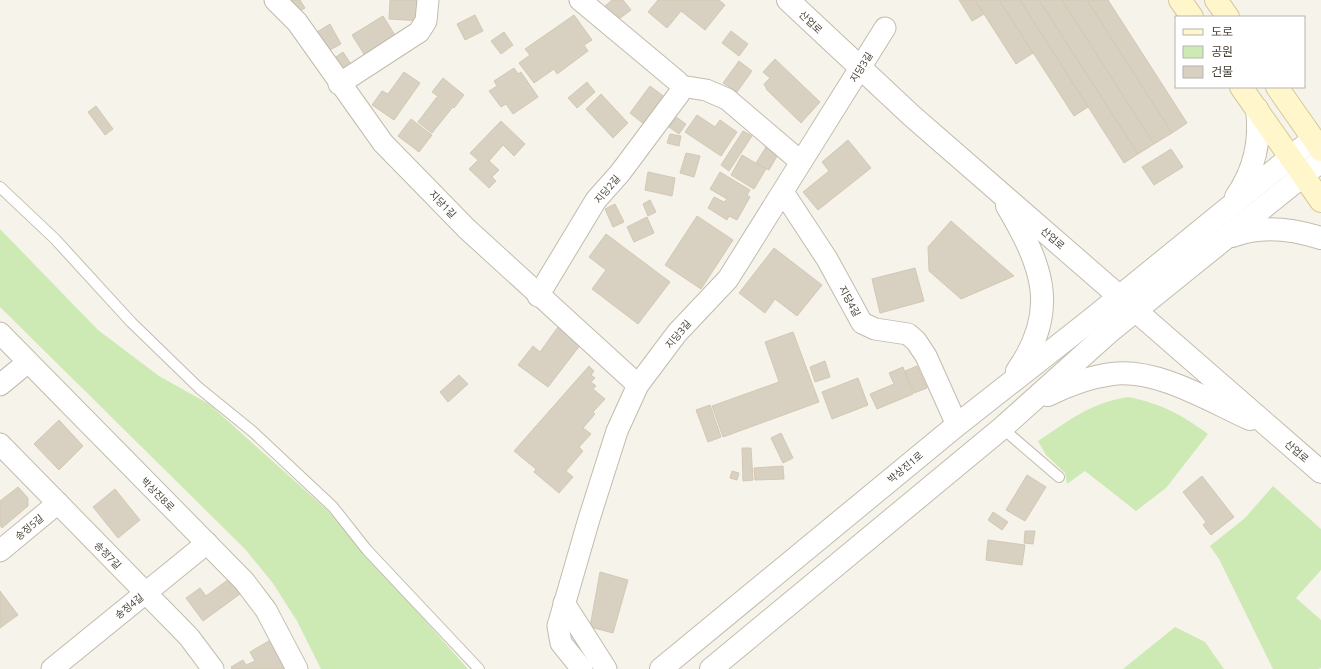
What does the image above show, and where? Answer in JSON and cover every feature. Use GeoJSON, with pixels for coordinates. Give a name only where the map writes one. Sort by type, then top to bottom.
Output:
{"type":"FeatureCollection","features":[{"type":"Feature","properties":{"kind":"main road"},"geometry":{"type":"LineString","coordinates":[[1180,0],[1191,16]]}},
{"type":"Feature","properties":{"kind":"main road"},"geometry":{"type":"LineString","coordinates":[[1216,0],[1227,16]]}},
{"type":"Feature","properties":{"kind":"main road"},"geometry":{"type":"LineString","coordinates":[[1242,88],[1321,200]]}},
{"type":"Feature","properties":{"kind":"main road"},"geometry":{"type":"LineString","coordinates":[[1278,88],[1317,145]]}},
{"type":"Feature","properties":{"kind":"street","name":"지당1길"},"geometry":{"type":"LineString","coordinates":[[275,0],[297,22],[383,142],[467,229],[538,296],[638,385]]}},
{"type":"Feature","properties":{"kind":"street"},"geometry":{"type":"LineString","coordinates":[[340,84],[419,32],[426,21],[428,0]]}},
{"type":"Feature","properties":{"kind":"street"},"geometry":{"type":"LineString","coordinates":[[580,0],[677,81],[681,86],[706,90],[727,99],[802,162]]}},
{"type":"Feature","properties":{"kind":"street","name":"산업로"},"geometry":{"type":"LineString","coordinates":[[788,0],[860,69],[1321,472]]}},
{"type":"Feature","properties":{"kind":"street","name":"지당3길"},"geometry":{"type":"LineString","coordinates":[[582,669],[561,643],[558,626],[617,431],[638,385],[677,333],[728,279],[885,28]]}},
{"type":"Feature","properties":{"kind":"street","name":"지당2길"},"geometry":{"type":"LineString","coordinates":[[538,296],[596,200],[624,167],[679,94],[681,86]]}},
{"type":"Feature","properties":{"kind":"street"},"geometry":{"type":"LineString","coordinates":[[1226,210],[1239,192],[1249,174],[1254,157],[1259,126],[1257,109]]}},
{"type":"Feature","properties":{"kind":"street","name":"박상진1로"},"geometry":{"type":"LineString","coordinates":[[661,669],[956,425],[1120,297],[1290,158],[1317,145]]}},
{"type":"Feature","properties":{"kind":"street"},"geometry":{"type":"LineString","coordinates":[[711,669],[1002,428],[1108,333],[1321,161]]}},
{"type":"Feature","properties":{"kind":"street"},"geometry":{"type":"LineString","coordinates":[[997,189],[1030,249],[1038,269],[1043,290],[1043,308],[1039,330],[1026,358],[1008,384]]}},
{"type":"Feature","properties":{"kind":"street","name":"지당4길"},"geometry":{"type":"LineString","coordinates":[[783,192],[827,259],[862,322],[875,329],[908,334],[916,341],[926,356],[956,425]]}},
{"type":"Feature","properties":{"kind":"street"},"geometry":{"type":"LineString","coordinates":[[1226,238],[1239,234],[1265,230],[1284,230],[1321,238]]}},
{"type":"Feature","properties":{"kind":"street","name":"박상진8로"},"geometry":{"type":"LineString","coordinates":[[0,334],[244,581],[266,610],[297,669]]}},
{"type":"Feature","properties":{"kind":"street"},"geometry":{"type":"LineString","coordinates":[[0,385],[28,362]]}},
{"type":"Feature","properties":{"kind":"street"},"geometry":{"type":"LineString","coordinates":[[1030,404],[1062,388],[1093,377],[1128,373],[1154,377],[1181,387],[1273,430]]}},
{"type":"Feature","properties":{"kind":"street","name":"송정7길"},"geometry":{"type":"LineString","coordinates":[[0,444],[189,637],[213,669]]}},
{"type":"Feature","properties":{"kind":"street","name":"송정5길"},"geometry":{"type":"LineString","coordinates":[[0,551],[58,503]]}},
{"type":"Feature","properties":{"kind":"street","name":"송정4길"},"geometry":{"type":"LineString","coordinates":[[52,669],[207,543]]}},
{"type":"Feature","properties":{"kind":"street"},"geometry":{"type":"LineString","coordinates":[[564,603],[606,669]]}},
{"type":"Feature","properties":{"kind":"lane"},"geometry":{"type":"LineString","coordinates":[[0,187],[55,239],[131,322],[199,388],[252,431],[333,507],[367,550],[479,669]]}},
{"type":"Feature","properties":{"kind":"lane"},"geometry":{"type":"LineString","coordinates":[[1002,428],[1060,477]]}},
{"type":"Feature","properties":{"kind":"green space"},"geometry":{"type":"Polygon","coordinates":[[[0,229],[98,330],[159,376],[209,404],[326,509],[468,669],[321,669],[297,621],[272,582],[245,549],[0,307],[0,229]]]}},
{"type":"Feature","properties":{"kind":"green space"},"geometry":{"type":"Polygon","coordinates":[[[1128,397],[1151,403],[1171,411],[1208,434],[1166,488],[1136,511],[1085,471],[1067,484],[1065,473],[1046,455],[1038,441],[1071,419],[1091,408],[1102,403],[1128,397]]]}},
{"type":"Feature","properties":{"kind":"green space"},"geometry":{"type":"Polygon","coordinates":[[[1273,486],[1321,529],[1321,570],[1296,598],[1321,620],[1321,668],[1318,669],[1273,669],[1219,559],[1210,546],[1245,518],[1273,486]]]}},
{"type":"Feature","properties":{"kind":"green space"},"geometry":{"type":"Polygon","coordinates":[[[1175,627],[1205,642],[1224,669],[1123,669],[1175,627]]]}},
{"type":"Feature","properties":{"kind":"building"},"geometry":{"type":"Polygon","coordinates":[[[291,0],[300,0],[305,8],[298,12],[291,0]]]}},
{"type":"Feature","properties":{"kind":"building"},"geometry":{"type":"Polygon","coordinates":[[[390,0],[424,0],[423,21],[389,19],[390,0]]]}},
{"type":"Feature","properties":{"kind":"building"},"geometry":{"type":"Polygon","coordinates":[[[612,0],[623,0],[631,10],[615,22],[604,7],[612,0]]]}},
{"type":"Feature","properties":{"kind":"building"},"geometry":{"type":"Polygon","coordinates":[[[658,0],[719,0],[725,5],[705,30],[681,11],[667,28],[648,12],[658,0]]]}},
{"type":"Feature","properties":{"kind":"building"},"geometry":{"type":"Polygon","coordinates":[[[959,0],[975,0],[984,14],[972,21],[959,0]]]}},
{"type":"Feature","properties":{"kind":"building"},"geometry":{"type":"Polygon","coordinates":[[[975,0],[999,0],[1033,53],[1016,64],[975,0]]]}},
{"type":"Feature","properties":{"kind":"building"},"geometry":{"type":"Polygon","coordinates":[[[999,0],[1020,0],[1088,107],[1074,116],[999,0]]]}},
{"type":"Feature","properties":{"kind":"building"},"geometry":{"type":"Polygon","coordinates":[[[1020,0],[1039,0],[1138,154],[1124,163],[1020,0]]]}},
{"type":"Feature","properties":{"kind":"building"},"geometry":{"type":"Polygon","coordinates":[[[1039,0],[1062,0],[1154,144],[1138,154],[1039,0]]]}},
{"type":"Feature","properties":{"kind":"building"},"geometry":{"type":"Polygon","coordinates":[[[1062,0],[1087,0],[1172,133],[1154,144],[1062,0]]]}},
{"type":"Feature","properties":{"kind":"building"},"geometry":{"type":"Polygon","coordinates":[[[1087,0],[1108,0],[1187,123],[1172,133],[1087,0]]]}},
{"type":"Feature","properties":{"kind":"building"},"geometry":{"type":"Polygon","coordinates":[[[475,15],[483,31],[465,40],[457,24],[475,15]]]}},
{"type":"Feature","properties":{"kind":"building"},"geometry":{"type":"Polygon","coordinates":[[[574,15],[592,40],[584,45],[588,51],[557,74],[554,69],[534,83],[519,63],[530,55],[525,49],[574,15]]]}},
{"type":"Feature","properties":{"kind":"building"},"geometry":{"type":"Polygon","coordinates":[[[383,16],[398,40],[367,59],[352,35],[383,16]]]}},
{"type":"Feature","properties":{"kind":"building"},"geometry":{"type":"Polygon","coordinates":[[[330,24],[341,44],[328,51],[317,32],[330,24]]]}},
{"type":"Feature","properties":{"kind":"building"},"geometry":{"type":"Polygon","coordinates":[[[731,31],[748,44],[739,56],[722,43],[731,31]]]}},
{"type":"Feature","properties":{"kind":"building"},"geometry":{"type":"Polygon","coordinates":[[[504,32],[513,45],[501,54],[491,41],[504,32]]]}},
{"type":"Feature","properties":{"kind":"building"},"geometry":{"type":"Polygon","coordinates":[[[343,52],[353,67],[342,74],[333,59],[343,52]]]}},
{"type":"Feature","properties":{"kind":"building"},"geometry":{"type":"Polygon","coordinates":[[[775,59],[820,102],[801,123],[767,90],[764,84],[770,78],[763,72],[775,59]]]}},
{"type":"Feature","properties":{"kind":"building"},"geometry":{"type":"Polygon","coordinates":[[[739,61],[752,71],[737,92],[723,83],[739,61]]]}},
{"type":"Feature","properties":{"kind":"building"},"geometry":{"type":"Polygon","coordinates":[[[514,68],[518,74],[521,72],[538,97],[513,114],[506,104],[501,107],[489,91],[497,86],[494,81],[514,68]]]}},
{"type":"Feature","properties":{"kind":"building"},"geometry":{"type":"Polygon","coordinates":[[[404,72],[420,83],[394,120],[372,105],[382,91],[388,94],[404,72]]]}},
{"type":"Feature","properties":{"kind":"building"},"geometry":{"type":"Polygon","coordinates":[[[443,78],[464,95],[454,108],[432,92],[443,78]]]}},
{"type":"Feature","properties":{"kind":"building"},"geometry":{"type":"Polygon","coordinates":[[[587,82],[595,92],[577,108],[568,98],[587,82]]]}},
{"type":"Feature","properties":{"kind":"building"},"geometry":{"type":"Polygon","coordinates":[[[650,86],[666,98],[645,125],[630,113],[650,86]]]}},
{"type":"Feature","properties":{"kind":"building"},"geometry":{"type":"Polygon","coordinates":[[[601,94],[628,123],[613,138],[586,109],[601,94]]]}},
{"type":"Feature","properties":{"kind":"building"},"geometry":{"type":"Polygon","coordinates":[[[437,97],[452,108],[432,133],[418,122],[437,97]]]}},
{"type":"Feature","properties":{"kind":"building"},"geometry":{"type":"Polygon","coordinates":[[[96,106],[113,129],[105,135],[88,112],[96,106]]]}},
{"type":"Feature","properties":{"kind":"building"},"geometry":{"type":"Polygon","coordinates":[[[697,115],[715,127],[720,120],[737,132],[721,156],[685,132],[697,115]]]}},
{"type":"Feature","properties":{"kind":"building"},"geometry":{"type":"Polygon","coordinates":[[[676,117],[686,124],[679,134],[669,127],[676,117]]]}},
{"type":"Feature","properties":{"kind":"building"},"geometry":{"type":"Polygon","coordinates":[[[411,119],[432,135],[419,152],[398,136],[411,119]]]}},
{"type":"Feature","properties":{"kind":"building"},"geometry":{"type":"Polygon","coordinates":[[[501,121],[525,144],[514,156],[503,145],[489,161],[499,170],[492,177],[496,181],[489,188],[469,169],[478,160],[470,153],[501,121]]]}},
{"type":"Feature","properties":{"kind":"building"},"geometry":{"type":"Polygon","coordinates":[[[743,131],[752,136],[729,171],[721,165],[743,131]]]}},
{"type":"Feature","properties":{"kind":"building"},"geometry":{"type":"Polygon","coordinates":[[[670,134],[681,136],[679,146],[667,143],[670,134]]]}},
{"type":"Feature","properties":{"kind":"building"},"geometry":{"type":"Polygon","coordinates":[[[848,140],[871,168],[818,210],[803,192],[829,171],[822,162],[848,140]]]}},
{"type":"Feature","properties":{"kind":"building"},"geometry":{"type":"Polygon","coordinates":[[[768,144],[780,151],[769,170],[756,163],[768,144]]]}},
{"type":"Feature","properties":{"kind":"building"},"geometry":{"type":"Polygon","coordinates":[[[1171,149],[1183,167],[1154,185],[1142,167],[1171,149]]]}},
{"type":"Feature","properties":{"kind":"building"},"geometry":{"type":"Polygon","coordinates":[[[686,153],[700,156],[694,177],[680,173],[686,153]]]}},
{"type":"Feature","properties":{"kind":"building"},"geometry":{"type":"Polygon","coordinates":[[[742,155],[766,169],[754,189],[731,175],[742,155]]]}},
{"type":"Feature","properties":{"kind":"building"},"geometry":{"type":"Polygon","coordinates":[[[648,172],[675,178],[672,196],[645,190],[648,172]]]}},
{"type":"Feature","properties":{"kind":"building"},"geometry":{"type":"Polygon","coordinates":[[[720,172],[750,190],[747,195],[750,197],[737,220],[729,216],[727,220],[708,208],[714,197],[724,202],[727,199],[710,189],[720,172]]]}},
{"type":"Feature","properties":{"kind":"building"},"geometry":{"type":"Polygon","coordinates":[[[650,200],[656,212],[648,216],[643,204],[650,200]]]}},
{"type":"Feature","properties":{"kind":"building"},"geometry":{"type":"Polygon","coordinates":[[[615,204],[624,222],[613,227],[605,209],[615,204]]]}},
{"type":"Feature","properties":{"kind":"building"},"geometry":{"type":"Polygon","coordinates":[[[697,216],[733,240],[701,289],[665,265],[697,216]]]}},
{"type":"Feature","properties":{"kind":"building"},"geometry":{"type":"Polygon","coordinates":[[[647,217],[654,233],[634,242],[627,227],[647,217]]]}},
{"type":"Feature","properties":{"kind":"building"},"geometry":{"type":"Polygon","coordinates":[[[951,221],[1014,276],[961,299],[929,271],[928,247],[951,221]]]}},
{"type":"Feature","properties":{"kind":"building"},"geometry":{"type":"Polygon","coordinates":[[[606,234],[670,282],[638,324],[592,289],[606,270],[589,257],[606,234]]]}},
{"type":"Feature","properties":{"kind":"building"},"geometry":{"type":"Polygon","coordinates":[[[774,248],[822,285],[797,316],[775,299],[765,313],[739,293],[774,248]]]}},
{"type":"Feature","properties":{"kind":"building"},"geometry":{"type":"Polygon","coordinates":[[[915,268],[924,301],[880,313],[872,279],[915,268]]]}},
{"type":"Feature","properties":{"kind":"building"},"geometry":{"type":"Polygon","coordinates":[[[558,327],[581,344],[548,387],[518,365],[533,346],[540,352],[558,327]]]}},
{"type":"Feature","properties":{"kind":"building"},"geometry":{"type":"Polygon","coordinates":[[[793,332],[819,402],[723,437],[712,406],[779,382],[765,342],[793,332]]]}},
{"type":"Feature","properties":{"kind":"building"},"geometry":{"type":"Polygon","coordinates":[[[825,361],[830,377],[815,382],[810,367],[825,361]]]}},
{"type":"Feature","properties":{"kind":"building"},"geometry":{"type":"Polygon","coordinates":[[[589,366],[594,371],[591,375],[595,378],[591,382],[596,386],[593,389],[605,399],[593,412],[595,414],[583,428],[591,434],[579,447],[583,451],[566,471],[573,477],[559,493],[534,472],[536,469],[514,451],[589,366]]]}},
{"type":"Feature","properties":{"kind":"building"},"geometry":{"type":"Polygon","coordinates":[[[917,366],[927,388],[914,393],[905,371],[917,366]]]}},
{"type":"Feature","properties":{"kind":"building"},"geometry":{"type":"Polygon","coordinates":[[[903,367],[913,394],[877,409],[870,394],[894,384],[889,373],[903,367]]]}},
{"type":"Feature","properties":{"kind":"building"},"geometry":{"type":"Polygon","coordinates":[[[459,375],[468,384],[448,402],[440,392],[459,375]]]}},
{"type":"Feature","properties":{"kind":"building"},"geometry":{"type":"Polygon","coordinates":[[[858,378],[868,405],[832,419],[822,392],[858,378]]]}},
{"type":"Feature","properties":{"kind":"building"},"geometry":{"type":"Polygon","coordinates":[[[710,405],[721,437],[708,442],[696,410],[710,405]]]}},
{"type":"Feature","properties":{"kind":"building"},"geometry":{"type":"Polygon","coordinates":[[[59,420],[83,446],[59,470],[34,444],[59,420]]]}},
{"type":"Feature","properties":{"kind":"building"},"geometry":{"type":"Polygon","coordinates":[[[781,433],[793,458],[783,463],[771,438],[781,433]]]}},
{"type":"Feature","properties":{"kind":"building"},"geometry":{"type":"Polygon","coordinates":[[[742,448],[751,448],[753,480],[743,481],[742,448]]]}},
{"type":"Feature","properties":{"kind":"building"},"geometry":{"type":"Polygon","coordinates":[[[783,466],[784,479],[755,480],[754,468],[783,466]]]}},
{"type":"Feature","properties":{"kind":"building"},"geometry":{"type":"Polygon","coordinates":[[[732,471],[739,473],[737,480],[730,478],[732,471]]]}},
{"type":"Feature","properties":{"kind":"building"},"geometry":{"type":"Polygon","coordinates":[[[1027,475],[1046,487],[1025,521],[1006,510],[1027,475]]]}},
{"type":"Feature","properties":{"kind":"building"},"geometry":{"type":"Polygon","coordinates":[[[1202,476],[1234,517],[1211,535],[1203,525],[1206,522],[1183,492],[1202,476]]]}},
{"type":"Feature","properties":{"kind":"building"},"geometry":{"type":"Polygon","coordinates":[[[18,487],[28,498],[28,506],[2,528],[0,525],[0,501],[18,487]]]}},
{"type":"Feature","properties":{"kind":"building"},"geometry":{"type":"Polygon","coordinates":[[[115,489],[140,520],[118,538],[93,507],[115,489]]]}},
{"type":"Feature","properties":{"kind":"building"},"geometry":{"type":"Polygon","coordinates":[[[993,512],[1008,522],[1002,530],[988,520],[993,512]]]}},
{"type":"Feature","properties":{"kind":"building"},"geometry":{"type":"Polygon","coordinates":[[[1025,531],[1035,531],[1033,544],[1024,543],[1025,531]]]}},
{"type":"Feature","properties":{"kind":"building"},"geometry":{"type":"Polygon","coordinates":[[[988,540],[1025,545],[1022,565],[986,560],[988,540]]]}},
{"type":"Feature","properties":{"kind":"building"},"geometry":{"type":"Polygon","coordinates":[[[600,572],[628,580],[613,633],[590,627],[600,572]]]}},
{"type":"Feature","properties":{"kind":"building"},"geometry":{"type":"Polygon","coordinates":[[[229,579],[240,594],[203,621],[186,598],[200,588],[206,596],[229,579]]]}},
{"type":"Feature","properties":{"kind":"building"},"geometry":{"type":"Polygon","coordinates":[[[0,591],[18,615],[0,628],[0,591]]]}},
{"type":"Feature","properties":{"kind":"building"},"geometry":{"type":"Polygon","coordinates":[[[272,639],[288,669],[232,669],[231,667],[243,660],[246,665],[255,661],[250,652],[272,639]]]}}]}
